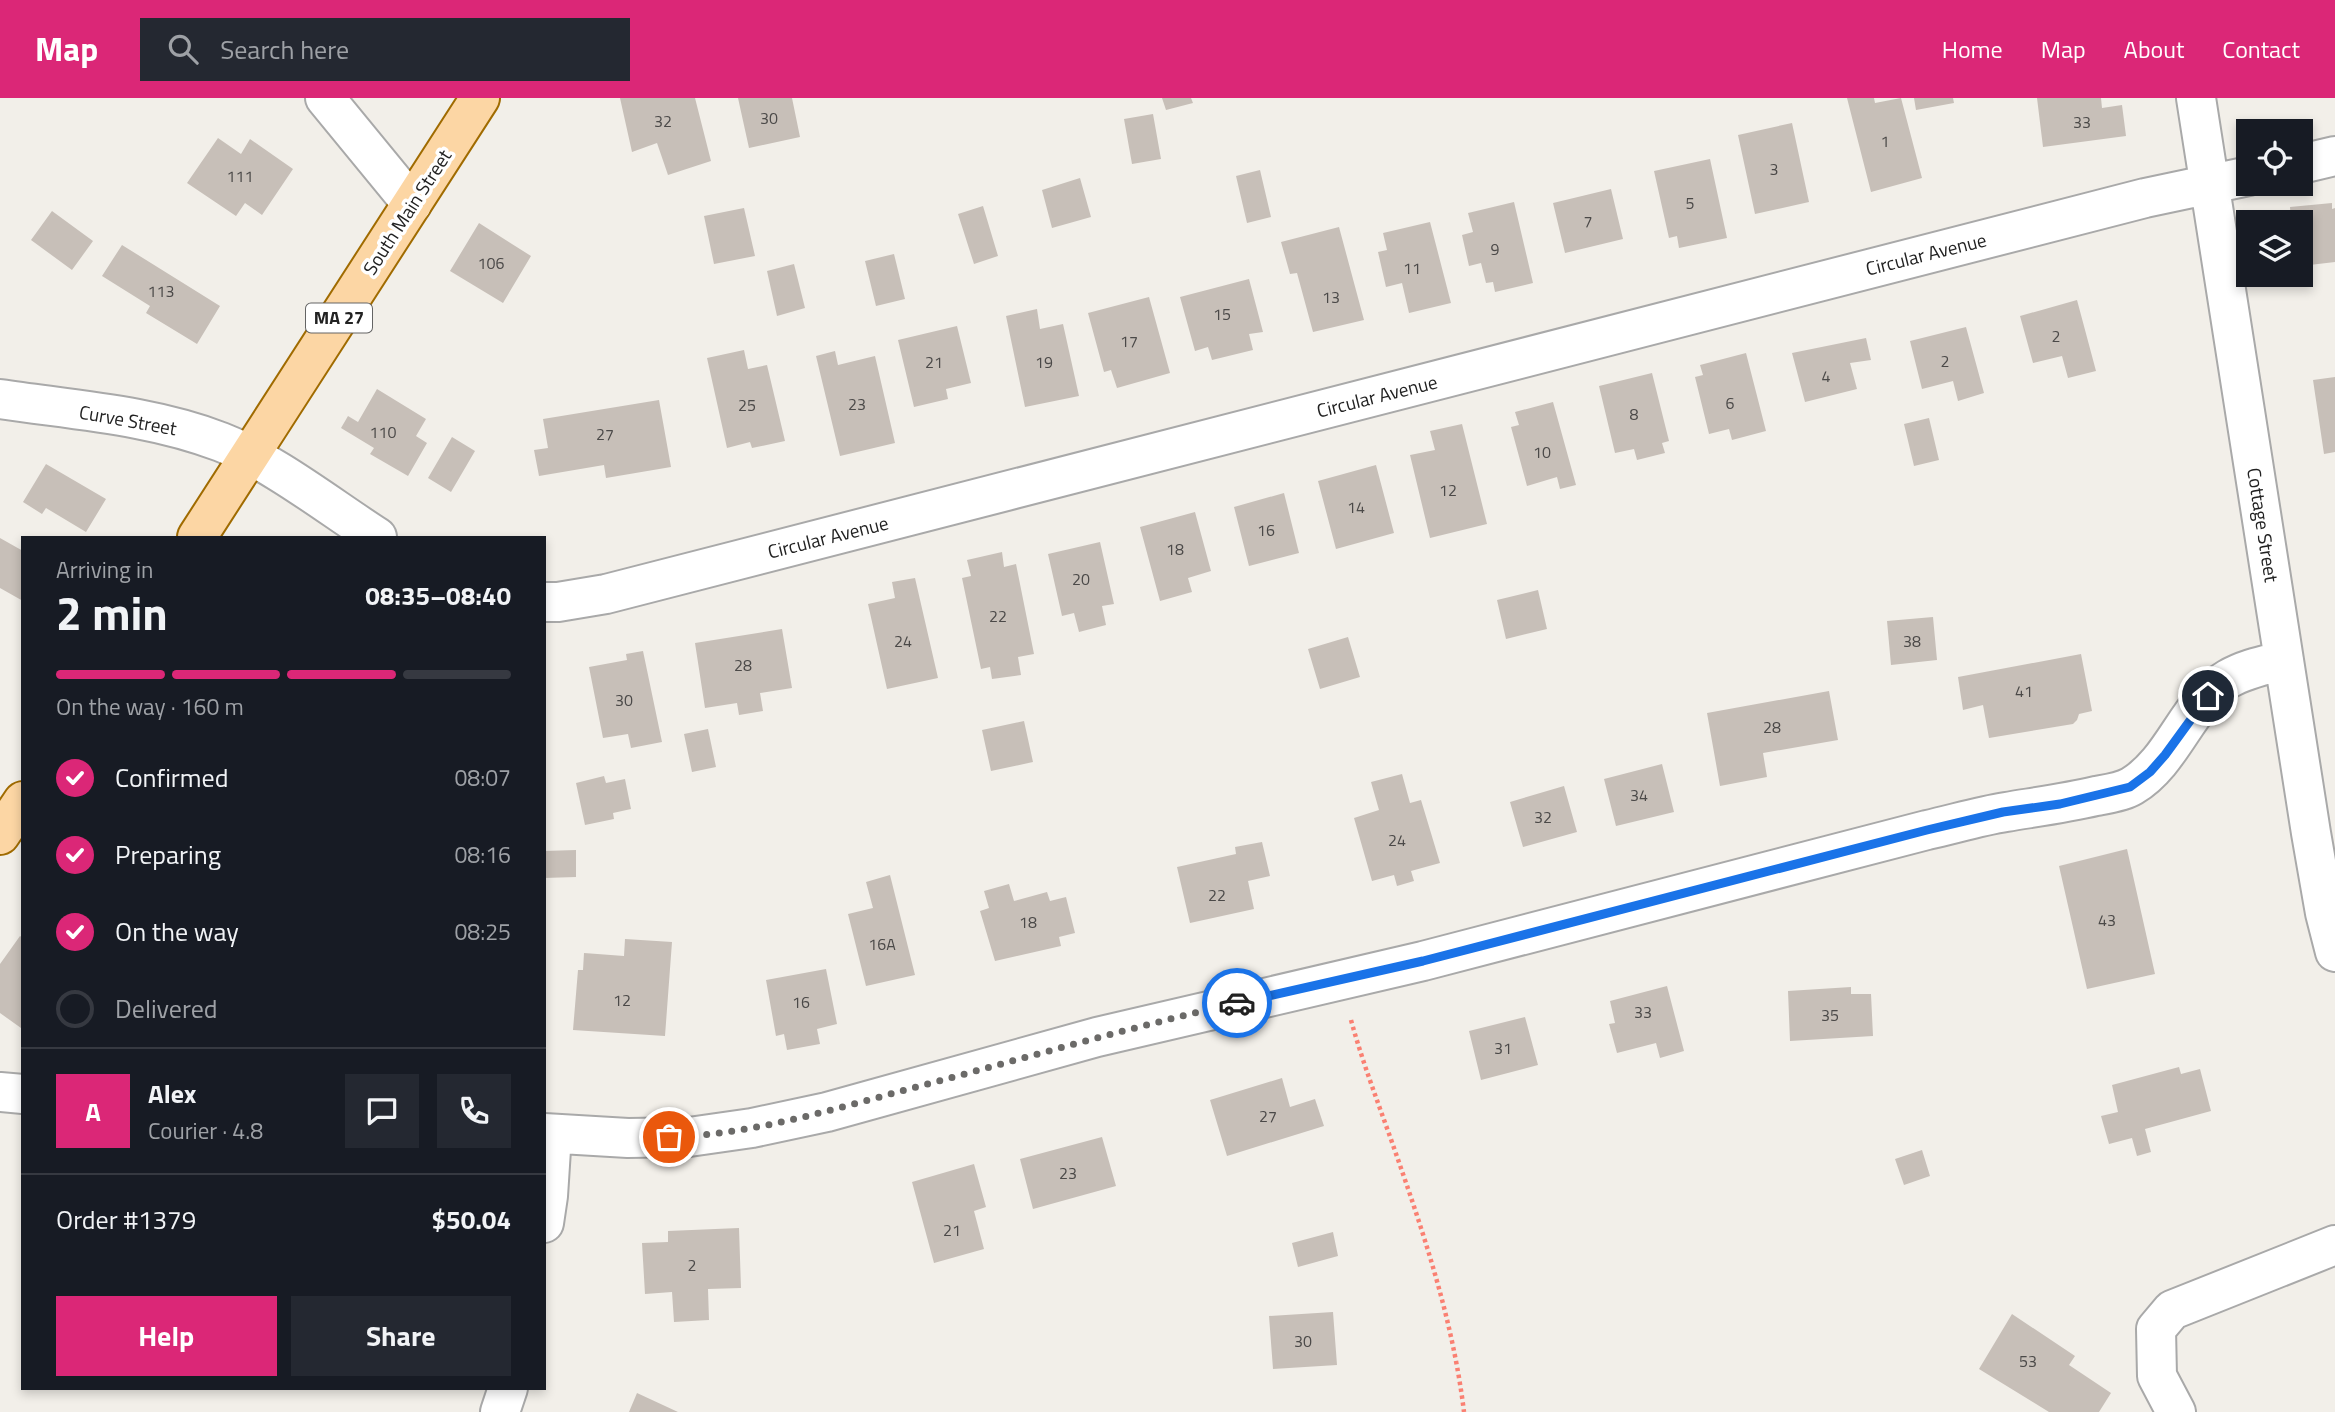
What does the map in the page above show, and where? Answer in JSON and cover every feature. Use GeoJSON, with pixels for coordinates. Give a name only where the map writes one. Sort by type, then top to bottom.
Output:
{"type":"FeatureCollection","features":[{"type":"Feature","properties":{"kind":"main road","name":"South Main Street"},"geometry":{"type":"LineString","coordinates":[[198,536],[480,98]]}},
{"type":"Feature","properties":{"kind":"main road"},"geometry":{"type":"LineString","coordinates":[[0,835],[21,804]]}},
{"type":"Feature","properties":{"kind":"street"},"geometry":{"type":"LineString","coordinates":[[325,98],[412,204]]}},
{"type":"Feature","properties":{"kind":"street","name":"Cottage Street"},"geometry":{"type":"LineString","coordinates":[[2196,98],[2320,887],[2335,952]]}},
{"type":"Feature","properties":{"kind":"street"},"geometry":{"type":"LineString","coordinates":[[2313,161],[2335,156]]}},
{"type":"Feature","properties":{"kind":"street","name":"Circular Avenue"},"geometry":{"type":"LineString","coordinates":[[546,602],[606,594],[2145,198],[2236,179]]}},
{"type":"Feature","properties":{"kind":"street","name":"Curve Street"},"geometry":{"type":"LineString","coordinates":[[0,400],[148,421],[185,430],[251,456]]}},
{"type":"Feature","properties":{"kind":"street"},"geometry":{"type":"LineString","coordinates":[[251,456],[375,536]]}},
{"type":"Feature","properties":{"kind":"street"},"geometry":{"type":"LineString","coordinates":[[546,1210],[548,1134],[628,1138],[689,1137],[752,1128],[827,1112],[1109,1034],[1423,961],[1927,830],[2003,812],[2060,804],[2130,787],[2150,772],[2208,696],[2227,680],[2250,669],[2284,660]]}},
{"type":"Feature","properties":{"kind":"street"},"geometry":{"type":"LineString","coordinates":[[0,1092],[21,1094]]}},
{"type":"Feature","properties":{"kind":"street"},"geometry":{"type":"LineString","coordinates":[[2176,1412],[2157,1376],[2156,1329],[2172,1310],[2335,1245]]}},
{"type":"Feature","properties":{"kind":"street"},"geometry":{"type":"LineString","coordinates":[[500,1412],[507,1390]]}},
{"type":"Feature","properties":{"kind":"path"},"geometry":{"type":"LineString","coordinates":[[1340,979],[1374,1097],[1416,1212],[1449,1323],[1459,1368],[1464,1412]]}},
{"type":"Feature","properties":{"kind":"building"},"geometry":{"type":"Polygon","coordinates":[[[620,98],[695,98],[711,161],[668,175],[657,143],[632,152],[620,98]]]}},
{"type":"Feature","properties":{"kind":"building"},"geometry":{"type":"Polygon","coordinates":[[[738,98],[792,98],[800,137],[749,148],[738,98]]]}},
{"type":"Feature","properties":{"kind":"building"},"geometry":{"type":"Polygon","coordinates":[[[1162,98],[1191,98],[1193,103],[1166,110],[1162,98]]]}},
{"type":"Feature","properties":{"kind":"building"},"geometry":{"type":"Polygon","coordinates":[[[1847,98],[1874,98],[1875,103],[1901,98],[1922,178],[1871,192],[1847,98]]]}},
{"type":"Feature","properties":{"kind":"building"},"geometry":{"type":"Polygon","coordinates":[[[1914,98],[1953,98],[1954,103],[1916,110],[1914,98]]]}},
{"type":"Feature","properties":{"kind":"building"},"geometry":{"type":"Polygon","coordinates":[[[2037,98],[2101,98],[2102,108],[2122,105],[2126,136],[2043,147],[2037,98]]]}},
{"type":"Feature","properties":{"kind":"building"},"geometry":{"type":"Polygon","coordinates":[[[1153,114],[1161,159],[1132,164],[1124,119],[1153,114]]]}},
{"type":"Feature","properties":{"kind":"building"},"geometry":{"type":"Polygon","coordinates":[[[1792,123],[1809,202],[1755,214],[1738,135],[1792,123]]]}},
{"type":"Feature","properties":{"kind":"building"},"geometry":{"type":"Polygon","coordinates":[[[218,138],[241,154],[250,139],[293,169],[262,215],[245,203],[236,216],[187,183],[218,138]]]}},
{"type":"Feature","properties":{"kind":"building"},"geometry":{"type":"Polygon","coordinates":[[[1710,159],[1727,238],[1679,248],[1677,236],[1669,238],[1654,171],[1710,159]]]}},
{"type":"Feature","properties":{"kind":"building"},"geometry":{"type":"Polygon","coordinates":[[[1260,170],[1271,217],[1247,223],[1236,176],[1260,170]]]}},
{"type":"Feature","properties":{"kind":"building"},"geometry":{"type":"Polygon","coordinates":[[[1080,178],[1091,217],[1052,228],[1042,190],[1080,178]]]}},
{"type":"Feature","properties":{"kind":"building"},"geometry":{"type":"Polygon","coordinates":[[[1611,189],[1623,239],[1565,253],[1553,203],[1611,189]]]}},
{"type":"Feature","properties":{"kind":"building"},"geometry":{"type":"Polygon","coordinates":[[[1514,202],[1533,283],[1495,292],[1493,282],[1486,283],[1481,263],[1469,266],[1462,235],[1473,232],[1468,213],[1514,202]]]}},
{"type":"Feature","properties":{"kind":"building"},"geometry":{"type":"Polygon","coordinates":[[[2332,203],[2332,209],[2335,208],[2335,262],[2313,265],[2313,210],[2290,210],[2290,207],[2332,203]]]}},
{"type":"Feature","properties":{"kind":"building"},"geometry":{"type":"Polygon","coordinates":[[[983,206],[998,256],[974,264],[958,214],[983,206]]]}},
{"type":"Feature","properties":{"kind":"building"},"geometry":{"type":"Polygon","coordinates":[[[744,208],[755,256],[714,264],[704,216],[744,208]]]}},
{"type":"Feature","properties":{"kind":"building"},"geometry":{"type":"Polygon","coordinates":[[[52,211],[93,241],[72,270],[31,240],[52,211]]]}},
{"type":"Feature","properties":{"kind":"building"},"geometry":{"type":"Polygon","coordinates":[[[1430,222],[1451,303],[1409,313],[1402,283],[1386,287],[1378,252],[1387,250],[1383,233],[1430,222]]]}},
{"type":"Feature","properties":{"kind":"building"},"geometry":{"type":"Polygon","coordinates":[[[479,223],[531,256],[503,303],[450,271],[479,223]]]}},
{"type":"Feature","properties":{"kind":"building"},"geometry":{"type":"Polygon","coordinates":[[[1339,227],[1364,320],[1313,332],[1297,273],[1290,274],[1281,242],[1339,227]]]}},
{"type":"Feature","properties":{"kind":"building"},"geometry":{"type":"Polygon","coordinates":[[[122,245],[220,306],[197,344],[146,313],[150,306],[102,276],[122,245]]]}},
{"type":"Feature","properties":{"kind":"building"},"geometry":{"type":"Polygon","coordinates":[[[894,254],[905,299],[876,306],[865,261],[894,254]]]}},
{"type":"Feature","properties":{"kind":"building"},"geometry":{"type":"Polygon","coordinates":[[[794,264],[805,308],[777,316],[767,271],[794,264]]]}},
{"type":"Feature","properties":{"kind":"building"},"geometry":{"type":"Polygon","coordinates":[[[1249,279],[1263,332],[1249,334],[1253,350],[1212,360],[1208,347],[1195,351],[1180,297],[1249,279]]]}},
{"type":"Feature","properties":{"kind":"building"},"geometry":{"type":"Polygon","coordinates":[[[1149,297],[1170,373],[1117,388],[1111,370],[1104,372],[1088,313],[1149,297]]]}},
{"type":"Feature","properties":{"kind":"building"},"geometry":{"type":"Polygon","coordinates":[[[2077,300],[2096,371],[2068,378],[2062,356],[2033,363],[2020,316],[2077,300]]]}},
{"type":"Feature","properties":{"kind":"building"},"geometry":{"type":"Polygon","coordinates":[[[1037,309],[1040,329],[1063,324],[1079,396],[1025,407],[1006,316],[1037,309]]]}},
{"type":"Feature","properties":{"kind":"building"},"geometry":{"type":"Polygon","coordinates":[[[957,326],[971,383],[946,389],[948,399],[914,407],[898,340],[957,326]]]}},
{"type":"Feature","properties":{"kind":"building"},"geometry":{"type":"Polygon","coordinates":[[[1966,327],[1984,393],[1958,401],[1953,381],[1922,389],[1910,341],[1966,327]]]}},
{"type":"Feature","properties":{"kind":"building"},"geometry":{"type":"Polygon","coordinates":[[[1866,338],[1871,360],[1850,363],[1857,389],[1805,402],[1792,353],[1866,338]]]}},
{"type":"Feature","properties":{"kind":"building"},"geometry":{"type":"Polygon","coordinates":[[[744,350],[748,369],[767,365],[785,441],[752,448],[750,442],[727,448],[707,358],[744,350]]]}},
{"type":"Feature","properties":{"kind":"building"},"geometry":{"type":"Polygon","coordinates":[[[835,351],[838,365],[875,356],[895,443],[840,456],[816,356],[835,351]]]}},
{"type":"Feature","properties":{"kind":"building"},"geometry":{"type":"Polygon","coordinates":[[[1746,353],[1766,431],[1732,440],[1729,429],[1709,434],[1695,377],[1703,375],[1700,365],[1746,353]]]}},
{"type":"Feature","properties":{"kind":"building"},"geometry":{"type":"Polygon","coordinates":[[[1652,373],[1669,441],[1662,443],[1665,453],[1637,460],[1634,449],[1615,453],[1599,386],[1652,373]]]}},
{"type":"Feature","properties":{"kind":"building"},"geometry":{"type":"Polygon","coordinates":[[[2335,377],[2335,452],[2324,454],[2313,380],[2335,377]]]}},
{"type":"Feature","properties":{"kind":"building"},"geometry":{"type":"Polygon","coordinates":[[[377,389],[426,419],[416,436],[427,443],[408,476],[370,454],[374,448],[341,428],[348,416],[358,422],[377,389]]]}},
{"type":"Feature","properties":{"kind":"building"},"geometry":{"type":"Polygon","coordinates":[[[659,400],[671,467],[606,478],[604,465],[539,476],[534,450],[548,448],[543,419],[659,400]]]}},
{"type":"Feature","properties":{"kind":"building"},"geometry":{"type":"Polygon","coordinates":[[[1553,402],[1576,485],[1560,489],[1557,477],[1527,486],[1511,427],[1519,425],[1515,412],[1553,402]]]}},
{"type":"Feature","properties":{"kind":"building"},"geometry":{"type":"Polygon","coordinates":[[[1929,418],[1939,460],[1914,466],[1904,424],[1929,418]]]}},
{"type":"Feature","properties":{"kind":"building"},"geometry":{"type":"Polygon","coordinates":[[[1462,424],[1487,524],[1430,538],[1410,455],[1435,450],[1430,431],[1462,424]]]}},
{"type":"Feature","properties":{"kind":"building"},"geometry":{"type":"Polygon","coordinates":[[[452,437],[475,451],[451,492],[428,478],[452,437]]]}},
{"type":"Feature","properties":{"kind":"building"},"geometry":{"type":"Polygon","coordinates":[[[46,464],[106,499],[86,532],[46,508],[42,514],[23,502],[46,464]]]}},
{"type":"Feature","properties":{"kind":"building"},"geometry":{"type":"Polygon","coordinates":[[[1376,465],[1394,533],[1336,549],[1318,481],[1376,465]]]}},
{"type":"Feature","properties":{"kind":"building"},"geometry":{"type":"Polygon","coordinates":[[[1284,493],[1299,553],[1249,566],[1234,507],[1284,493]]]}},
{"type":"Feature","properties":{"kind":"building"},"geometry":{"type":"Polygon","coordinates":[[[1195,512],[1211,571],[1188,578],[1192,592],[1160,601],[1140,527],[1195,512]]]}},
{"type":"Feature","properties":{"kind":"building"},"geometry":{"type":"Polygon","coordinates":[[[0,538],[21,550],[21,600],[0,588],[0,538]]]}},
{"type":"Feature","properties":{"kind":"building"},"geometry":{"type":"Polygon","coordinates":[[[1100,542],[1114,604],[1102,606],[1106,625],[1079,632],[1074,613],[1062,616],[1048,554],[1100,542]]]}},
{"type":"Feature","properties":{"kind":"building"},"geometry":{"type":"Polygon","coordinates":[[[1002,552],[1004,567],[1016,564],[1034,654],[1018,657],[1021,675],[992,679],[990,667],[981,669],[962,578],[971,576],[967,560],[1002,552]]]}},
{"type":"Feature","properties":{"kind":"building"},"geometry":{"type":"Polygon","coordinates":[[[915,578],[938,678],[887,689],[868,604],[895,598],[892,582],[915,578]]]}},
{"type":"Feature","properties":{"kind":"building"},"geometry":{"type":"Polygon","coordinates":[[[1538,590],[1547,629],[1506,639],[1497,600],[1538,590]]]}},
{"type":"Feature","properties":{"kind":"building"},"geometry":{"type":"Polygon","coordinates":[[[1933,617],[1937,660],[1891,665],[1887,621],[1933,617]]]}},
{"type":"Feature","properties":{"kind":"building"},"geometry":{"type":"Polygon","coordinates":[[[782,629],[792,688],[760,693],[763,711],[739,715],[737,703],[705,708],[695,643],[782,629]]]}},
{"type":"Feature","properties":{"kind":"building"},"geometry":{"type":"Polygon","coordinates":[[[1348,637],[1360,677],[1320,689],[1308,649],[1348,637]]]}},
{"type":"Feature","properties":{"kind":"building"},"geometry":{"type":"Polygon","coordinates":[[[643,651],[662,742],[631,748],[628,734],[603,738],[589,667],[627,660],[626,654],[643,651]]]}},
{"type":"Feature","properties":{"kind":"building"},"geometry":{"type":"Polygon","coordinates":[[[2081,654],[2092,711],[2079,714],[2073,724],[1989,738],[1983,705],[1963,710],[1958,677],[2081,654]]]}},
{"type":"Feature","properties":{"kind":"building"},"geometry":{"type":"Polygon","coordinates":[[[1829,691],[1838,740],[1763,753],[1767,777],[1720,786],[1707,713],[1829,691]]]}},
{"type":"Feature","properties":{"kind":"building"},"geometry":{"type":"Polygon","coordinates":[[[1024,721],[1033,762],[991,771],[982,730],[1024,721]]]}},
{"type":"Feature","properties":{"kind":"building"},"geometry":{"type":"Polygon","coordinates":[[[708,729],[716,767],[692,772],[684,734],[708,729]]]}},
{"type":"Feature","properties":{"kind":"building"},"geometry":{"type":"Polygon","coordinates":[[[1662,764],[1674,812],[1616,826],[1604,779],[1662,764]]]}},
{"type":"Feature","properties":{"kind":"building"},"geometry":{"type":"Polygon","coordinates":[[[1402,774],[1410,803],[1421,800],[1440,863],[1411,871],[1414,881],[1397,886],[1394,875],[1372,881],[1354,818],[1379,810],[1371,782],[1402,774]]]}},
{"type":"Feature","properties":{"kind":"building"},"geometry":{"type":"Polygon","coordinates":[[[604,776],[606,783],[625,779],[631,809],[613,813],[614,819],[585,825],[576,783],[604,776]]]}},
{"type":"Feature","properties":{"kind":"building"},"geometry":{"type":"Polygon","coordinates":[[[1564,786],[1577,832],[1523,847],[1510,802],[1564,786]]]}},
{"type":"Feature","properties":{"kind":"building"},"geometry":{"type":"Polygon","coordinates":[[[1262,842],[1270,876],[1248,881],[1254,909],[1190,923],[1177,867],[1236,854],[1235,847],[1262,842]]]}},
{"type":"Feature","properties":{"kind":"building"},"geometry":{"type":"Polygon","coordinates":[[[2127,849],[2155,974],[2087,989],[2059,866],[2127,849]]]}},
{"type":"Feature","properties":{"kind":"building"},"geometry":{"type":"Polygon","coordinates":[[[576,850],[576,877],[546,878],[546,851],[576,850]]]}},
{"type":"Feature","properties":{"kind":"building"},"geometry":{"type":"Polygon","coordinates":[[[890,875],[915,975],[866,986],[848,914],[873,908],[866,882],[890,875]]]}},
{"type":"Feature","properties":{"kind":"building"},"geometry":{"type":"Polygon","coordinates":[[[1009,884],[1014,901],[1047,892],[1050,901],[1066,897],[1075,933],[1059,937],[1061,946],[995,961],[980,911],[989,908],[984,891],[1009,884]]]}},
{"type":"Feature","properties":{"kind":"building"},"geometry":{"type":"Polygon","coordinates":[[[21,937],[21,1028],[0,1013],[0,964],[21,937]]]}},
{"type":"Feature","properties":{"kind":"building"},"geometry":{"type":"Polygon","coordinates":[[[625,939],[672,942],[665,1036],[573,1030],[578,970],[583,970],[584,953],[624,956],[625,939]]]}},
{"type":"Feature","properties":{"kind":"building"},"geometry":{"type":"Polygon","coordinates":[[[826,969],[837,1024],[817,1029],[820,1044],[787,1050],[784,1034],[776,1036],[766,980],[826,969]]]}},
{"type":"Feature","properties":{"kind":"building"},"geometry":{"type":"Polygon","coordinates":[[[1667,986],[1684,1051],[1660,1058],[1656,1043],[1617,1053],[1609,1024],[1615,1023],[1610,1001],[1667,986]]]}},
{"type":"Feature","properties":{"kind":"building"},"geometry":{"type":"Polygon","coordinates":[[[1851,987],[1851,994],[1871,994],[1873,1036],[1790,1041],[1788,991],[1851,987]]]}},
{"type":"Feature","properties":{"kind":"building"},"geometry":{"type":"Polygon","coordinates":[[[1525,1017],[1538,1065],[1481,1080],[1469,1031],[1525,1017]]]}},
{"type":"Feature","properties":{"kind":"building"},"geometry":{"type":"Polygon","coordinates":[[[2179,1067],[2181,1074],[2200,1069],[2211,1111],[2145,1129],[2151,1152],[2137,1156],[2132,1138],[2109,1144],[2101,1116],[2118,1112],[2112,1085],[2179,1067]]]}},
{"type":"Feature","properties":{"kind":"building"},"geometry":{"type":"Polygon","coordinates":[[[1282,1078],[1290,1107],[1315,1099],[1324,1126],[1227,1156],[1210,1100],[1282,1078]]]}},
{"type":"Feature","properties":{"kind":"building"},"geometry":{"type":"Polygon","coordinates":[[[1102,1137],[1116,1186],[1033,1209],[1020,1159],[1102,1137]]]}},
{"type":"Feature","properties":{"kind":"building"},"geometry":{"type":"Polygon","coordinates":[[[1922,1150],[1930,1176],[1904,1185],[1895,1159],[1922,1150]]]}},
{"type":"Feature","properties":{"kind":"building"},"geometry":{"type":"Polygon","coordinates":[[[974,1164],[986,1207],[974,1211],[984,1249],[934,1263],[912,1182],[974,1164]]]}},
{"type":"Feature","properties":{"kind":"building"},"geometry":{"type":"Polygon","coordinates":[[[739,1228],[741,1288],[708,1289],[709,1320],[674,1322],[672,1292],[645,1294],[642,1243],[668,1242],[668,1231],[739,1228]]]}},
{"type":"Feature","properties":{"kind":"building"},"geometry":{"type":"Polygon","coordinates":[[[1333,1232],[1338,1256],[1298,1267],[1292,1243],[1333,1232]]]}},
{"type":"Feature","properties":{"kind":"building"},"geometry":{"type":"Polygon","coordinates":[[[1333,1312],[1337,1365],[1273,1369],[1269,1316],[1333,1312]]]}},
{"type":"Feature","properties":{"kind":"building"},"geometry":{"type":"Polygon","coordinates":[[[2012,1314],[2075,1356],[2069,1365],[2111,1393],[2099,1412],[2049,1412],[1979,1369],[2012,1314]]]}},
{"type":"Feature","properties":{"kind":"building"},"geometry":{"type":"Polygon","coordinates":[[[637,1393],[678,1412],[629,1412],[637,1393]]]}},
{"type":"Feature","properties":{"kind":"way so far"},"geometry":{"type":"LineString","coordinates":[[669,1137],[689,1137],[752,1128],[827,1112],[1097,1037],[1237,1003]]}},
{"type":"Feature","properties":{"kind":"route"},"geometry":{"type":"LineString","coordinates":[[1237,1003],[1423,961],[1927,830],[2003,812],[2060,804],[2130,787],[2150,772],[2165,755],[2208,696]]}}]}
